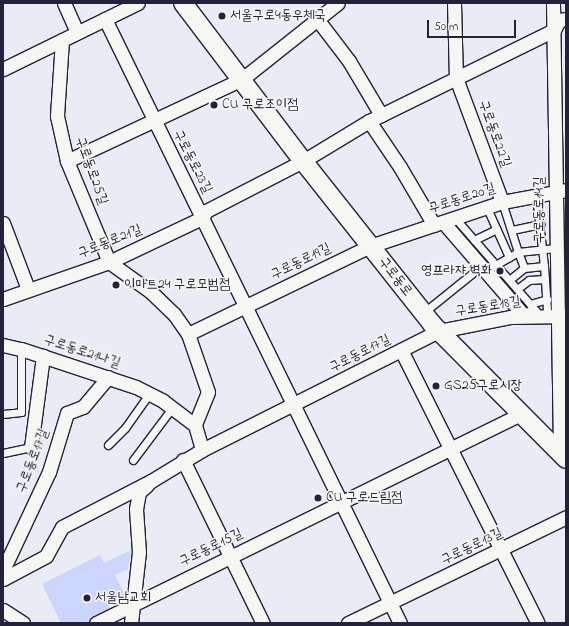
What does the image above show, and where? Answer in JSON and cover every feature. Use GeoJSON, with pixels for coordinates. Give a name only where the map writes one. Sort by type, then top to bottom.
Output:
{"type":"FeatureCollection","features":[{"type":"Feature","properties":{"kind":"main road","name":"구로동로"},"geometry":{"type":"LineString","coordinates":[[183,3],[303,161],[423,313],[563,456]]}},
{"type":"Feature","properties":{"kind":"street"},"geometry":{"type":"LineString","coordinates":[[64,3],[78,32]]}},
{"type":"Feature","properties":{"kind":"street"},"geometry":{"type":"LineString","coordinates":[[3,69],[138,3]]}},
{"type":"Feature","properties":{"kind":"street"},"geometry":{"type":"LineString","coordinates":[[242,79],[338,3]]}},
{"type":"Feature","properties":{"kind":"street","name":"구로동로22길"},"geometry":{"type":"LineString","coordinates":[[454,3],[456,78],[502,202]]}},
{"type":"Feature","properties":{"kind":"street","name":"구로동로14길"},"geometry":{"type":"LineString","coordinates":[[553,3],[561,190],[556,248],[557,313],[563,417],[563,456]]}},
{"type":"Feature","properties":{"kind":"street"},"geometry":{"type":"LineString","coordinates":[[105,19],[153,120]]}},
{"type":"Feature","properties":{"kind":"street"},"geometry":{"type":"LineString","coordinates":[[317,19],[349,61],[381,115]]}},
{"type":"Feature","properties":{"kind":"street"},"geometry":{"type":"LineString","coordinates":[[303,161],[369,121],[554,30],[559,20],[566,19]]}},
{"type":"Feature","properties":{"kind":"street","name":"구로동로25길"},"geometry":{"type":"LineString","coordinates":[[62,40],[56,116],[67,161],[109,262]]}},
{"type":"Feature","properties":{"kind":"street","name":"구로동로23길"},"geometry":{"type":"LineString","coordinates":[[67,161],[242,79]]}},
{"type":"Feature","properties":{"kind":"street","name":"구로동로23길"},"geometry":{"type":"LineString","coordinates":[[153,120],[202,218]]}},
{"type":"Feature","properties":{"kind":"street"},"geometry":{"type":"LineString","coordinates":[[369,121],[400,167],[444,221],[525,311]]}},
{"type":"Feature","properties":{"kind":"street","name":"구로동로21길"},"geometry":{"type":"LineString","coordinates":[[3,299],[28,289],[109,262],[202,218],[206,211],[303,161]]}},
{"type":"Feature","properties":{"kind":"street","name":"구로동로20길"},"geometry":{"type":"LineString","coordinates":[[370,246],[502,202],[561,190]]}},
{"type":"Feature","properties":{"kind":"street"},"geometry":{"type":"LineString","coordinates":[[202,218],[295,405],[340,502],[400,623]]}},
{"type":"Feature","properties":{"kind":"street"},"geometry":{"type":"LineString","coordinates":[[3,223],[28,289]]}},
{"type":"Feature","properties":{"kind":"street","name":"구로동로19길"},"geometry":{"type":"LineString","coordinates":[[188,334],[370,246]]}},
{"type":"Feature","properties":{"kind":"street"},"geometry":{"type":"LineString","coordinates":[[109,262],[151,292],[174,314],[188,334],[208,392],[195,425],[202,450]]}},
{"type":"Feature","properties":{"kind":"street","name":"구로동로18길"},"geometry":{"type":"LineString","coordinates":[[439,331],[525,311],[557,313]]}},
{"type":"Feature","properties":{"kind":"street","name":"구로동로17길"},"geometry":{"type":"LineString","coordinates":[[3,579],[46,556],[62,526],[151,481],[183,460],[202,450],[295,405],[439,331]]}},
{"type":"Feature","properties":{"kind":"street","name":"구로동로21나길"},"geometry":{"type":"LineString","coordinates":[[3,345],[21,349],[108,377],[149,394],[172,408],[195,425]]}},
{"type":"Feature","properties":{"kind":"street"},"geometry":{"type":"LineString","coordinates":[[401,350],[538,623]]}},
{"type":"Feature","properties":{"kind":"street"},"geometry":{"type":"LineString","coordinates":[[31,447],[43,356]]}},
{"type":"Feature","properties":{"kind":"street","name":"구로동로17길"},"geometry":{"type":"LineString","coordinates":[[3,570],[48,472],[67,413],[83,407],[108,377]]}},
{"type":"Feature","properties":{"kind":"street","name":"구로동로15길"},"geometry":{"type":"LineString","coordinates":[[96,623],[521,414]]}},
{"type":"Feature","properties":{"kind":"street"},"geometry":{"type":"LineString","coordinates":[[183,460],[263,623]]}},
{"type":"Feature","properties":{"kind":"street","name":"구로동로17길"},"geometry":{"type":"LineString","coordinates":[[131,623],[135,604],[139,552],[136,509],[139,492],[151,481]]}},
{"type":"Feature","properties":{"kind":"street","name":"구로동로13길"},"geometry":{"type":"LineString","coordinates":[[348,623],[502,550],[566,517]]}},
{"type":"Feature","properties":{"kind":"street"},"geometry":{"type":"LineString","coordinates":[[3,610],[23,623]]}},
{"type":"Feature","properties":{"kind":"lane"},"geometry":{"type":"LineString","coordinates":[[536,195],[543,249],[547,299],[557,313]]}},
{"type":"Feature","properties":{"kind":"lane"},"geometry":{"type":"LineString","coordinates":[[502,202],[524,268]]}},
{"type":"Feature","properties":{"kind":"lane"},"geometry":{"type":"LineString","coordinates":[[487,208],[509,257]]}},
{"type":"Feature","properties":{"kind":"lane"},"geometry":{"type":"LineString","coordinates":[[444,221],[474,240],[487,268],[508,280],[517,290],[525,311]]}},
{"type":"Feature","properties":{"kind":"lane"},"geometry":{"type":"LineString","coordinates":[[512,230],[540,224]]}},
{"type":"Feature","properties":{"kind":"lane"},"geometry":{"type":"LineString","coordinates":[[474,240],[497,229]]}},
{"type":"Feature","properties":{"kind":"lane"},"geometry":{"type":"LineString","coordinates":[[423,313],[487,268],[518,252],[556,248]]}},
{"type":"Feature","properties":{"kind":"lane"},"geometry":{"type":"LineString","coordinates":[[508,280],[524,268],[544,266]]}},
{"type":"Feature","properties":{"kind":"lane"},"geometry":{"type":"LineString","coordinates":[[517,290],[529,280],[545,279]]}},
{"type":"Feature","properties":{"kind":"lane"},"geometry":{"type":"LineString","coordinates":[[525,311],[547,299]]}},
{"type":"Feature","properties":{"kind":"lane"},"geometry":{"type":"LineString","coordinates":[[525,311],[557,313]]}},
{"type":"Feature","properties":{"kind":"lane"},"geometry":{"type":"LineString","coordinates":[[525,311],[536,311]]}},
{"type":"Feature","properties":{"kind":"lane"},"geometry":{"type":"LineString","coordinates":[[3,414],[21,412],[21,349]]}},
{"type":"Feature","properties":{"kind":"lane"},"geometry":{"type":"LineString","coordinates":[[108,445],[125,428],[149,394]]}},
{"type":"Feature","properties":{"kind":"lane"},"geometry":{"type":"LineString","coordinates":[[133,460],[172,408]]}},
{"type":"Feature","properties":{"kind":"lane"},"geometry":{"type":"LineString","coordinates":[[3,453],[31,447]]}},
{"type":"Feature","properties":{"kind":"building"},"geometry":{"type":"Polygon","coordinates":[[[131,550],[128,569],[115,575],[125,595],[108,604],[111,610],[84,623],[61,623],[42,584],[100,555],[104,563],[131,550]]]}},
{"type":"Feature","properties":{"kind":"place","name":"서울구로4동우체국"},"geometry":{"type":"Point","coordinates":[222,16]}},
{"type":"Feature","properties":{"kind":"place","name":"CU 구로조이점"},"geometry":{"type":"Point","coordinates":[214,105]}},
{"type":"Feature","properties":{"kind":"place","name":"영프라쟈 벽화"},"geometry":{"type":"Point","coordinates":[500,271]}},
{"type":"Feature","properties":{"kind":"place","name":"이마트24 구로모범점"},"geometry":{"type":"Point","coordinates":[116,285]}},
{"type":"Feature","properties":{"kind":"place","name":"GS25구로시장"},"geometry":{"type":"Point","coordinates":[436,386]}},
{"type":"Feature","properties":{"kind":"place","name":"CU 구로드림점"},"geometry":{"type":"Point","coordinates":[318,498]}},
{"type":"Feature","properties":{"kind":"place","name":"서울남교회"},"geometry":{"type":"Point","coordinates":[87,598]}}]}
